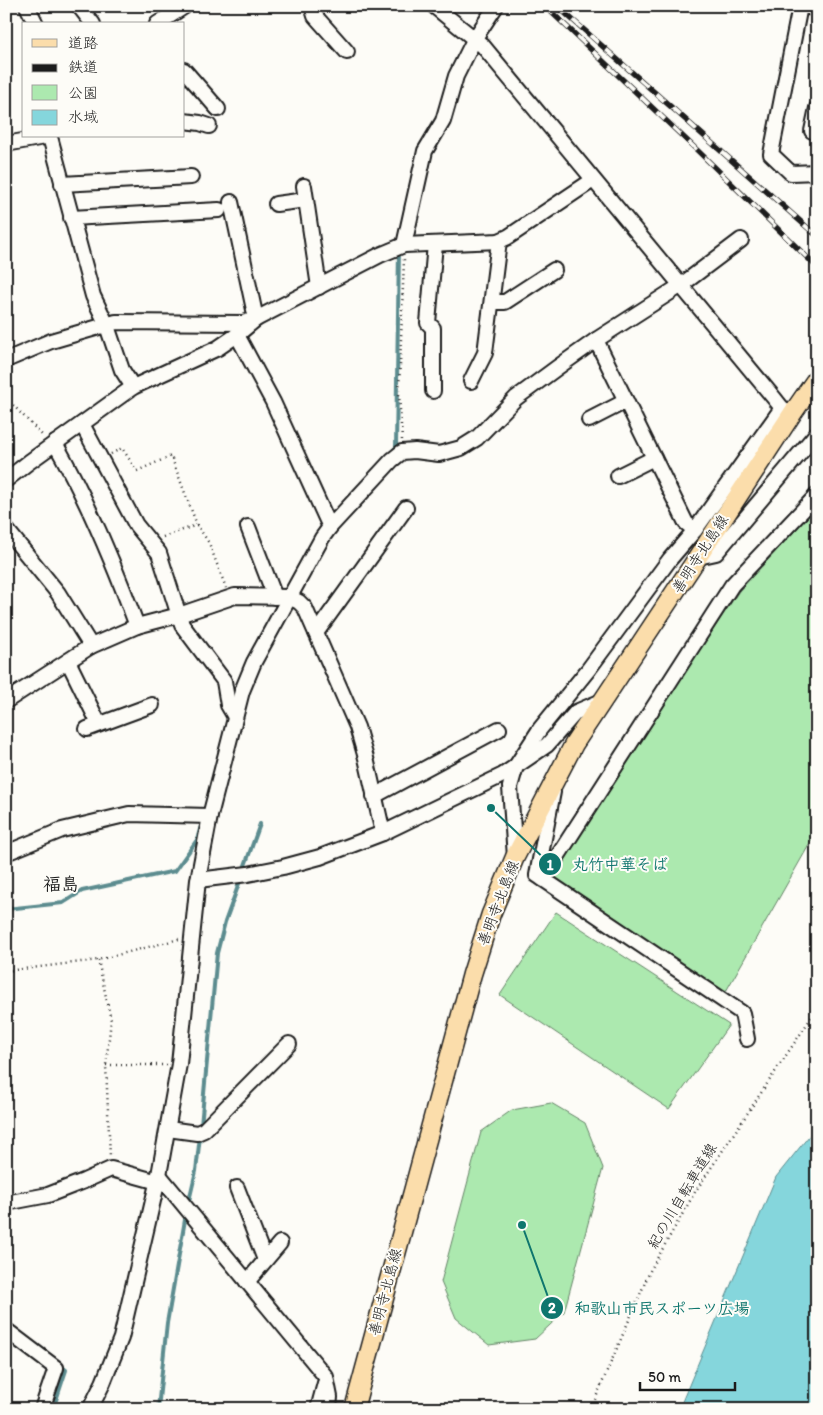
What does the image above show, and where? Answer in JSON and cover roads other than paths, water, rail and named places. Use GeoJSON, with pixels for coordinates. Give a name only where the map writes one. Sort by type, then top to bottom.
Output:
{"type":"FeatureCollection","features":[{"type":"Feature","properties":{"kind":"main road","name":"善明寺北島線"},"geometry":{"type":"LineString","coordinates":[[354,1409],[472,974],[492,914],[515,857],[574,744],[698,558],[787,411],[817,378]]}},
{"type":"Feature","properties":{"kind":"street"},"geometry":{"type":"LineString","coordinates":[[26,6],[35,22]]}},
{"type":"Feature","properties":{"kind":"street"},"geometry":{"type":"LineString","coordinates":[[79,6],[88,22]]}},
{"type":"Feature","properties":{"kind":"street"},"geometry":{"type":"LineString","coordinates":[[160,22],[185,6]]}},
{"type":"Feature","properties":{"kind":"street"},"geometry":{"type":"LineString","coordinates":[[312,6],[315,16],[347,52]]}},
{"type":"Feature","properties":{"kind":"street"},"geometry":{"type":"LineString","coordinates":[[434,6],[472,35],[680,286],[787,411],[695,530],[670,559],[599,655],[540,729],[516,766],[510,786],[515,857]]}},
{"type":"Feature","properties":{"kind":"street"},"geometry":{"type":"LineString","coordinates":[[401,246],[425,151],[443,121],[456,76],[472,35],[496,6]]}},
{"type":"Feature","properties":{"kind":"street"},"geometry":{"type":"LineString","coordinates":[[817,9],[801,6],[771,154],[791,173],[817,172]]}},
{"type":"Feature","properties":{"kind":"street"},"geometry":{"type":"LineString","coordinates":[[185,71],[218,110]]}},
{"type":"Feature","properties":{"kind":"street"},"geometry":{"type":"LineString","coordinates":[[812,131],[817,108]]}},
{"type":"Feature","properties":{"kind":"street"},"geometry":{"type":"LineString","coordinates":[[185,121],[209,126]]}},
{"type":"Feature","properties":{"kind":"street"},"geometry":{"type":"LineString","coordinates":[[6,144],[39,138]]}},
{"type":"Feature","properties":{"kind":"street"},"geometry":{"type":"LineString","coordinates":[[50,138],[93,296],[106,323],[122,370],[133,388]]}},
{"type":"Feature","properties":{"kind":"street"},"geometry":{"type":"LineString","coordinates":[[62,184],[190,177]]}},
{"type":"Feature","properties":{"kind":"street"},"geometry":{"type":"LineString","coordinates":[[6,360],[106,323],[243,323],[256,319],[401,246],[499,241],[508,237],[593,180]]}},
{"type":"Feature","properties":{"kind":"street"},"geometry":{"type":"LineString","coordinates":[[276,204],[305,193],[319,287]]}},
{"type":"Feature","properties":{"kind":"street"},"geometry":{"type":"LineString","coordinates":[[231,202],[256,319]]}},
{"type":"Feature","properties":{"kind":"street"},"geometry":{"type":"LineString","coordinates":[[71,218],[219,210]]}},
{"type":"Feature","properties":{"kind":"street"},"geometry":{"type":"LineString","coordinates":[[90,1409],[103,1383],[121,1338],[159,1179],[179,1064],[206,816],[232,711],[282,597],[330,527],[392,460],[402,452],[415,451],[439,454],[460,448],[477,438],[516,398],[596,340],[680,286],[741,240]]}},
{"type":"Feature","properties":{"kind":"street"},"geometry":{"type":"LineString","coordinates":[[471,381],[485,353],[499,241]]}},
{"type":"Feature","properties":{"kind":"street"},"geometry":{"type":"LineString","coordinates":[[433,391],[433,328],[428,323],[435,244]]}},
{"type":"Feature","properties":{"kind":"street"},"geometry":{"type":"LineString","coordinates":[[492,302],[505,302],[554,270]]}},
{"type":"Feature","properties":{"kind":"street"},"geometry":{"type":"LineString","coordinates":[[6,480],[53,444],[133,388],[198,359],[237,335],[256,319]]}},
{"type":"Feature","properties":{"kind":"street"},"geometry":{"type":"LineString","coordinates":[[237,335],[273,402],[330,527]]}},
{"type":"Feature","properties":{"kind":"street"},"geometry":{"type":"LineString","coordinates":[[596,340],[686,523],[695,530]]}},
{"type":"Feature","properties":{"kind":"street"},"geometry":{"type":"LineString","coordinates":[[589,420],[626,401]]}},
{"type":"Feature","properties":{"kind":"street"},"geometry":{"type":"LineString","coordinates":[[82,424],[136,525],[159,553],[182,625],[224,682],[232,711]]}},
{"type":"Feature","properties":{"kind":"street"},"geometry":{"type":"LineString","coordinates":[[698,558],[716,554],[814,438]]}},
{"type":"Feature","properties":{"kind":"street"},"geometry":{"type":"LineString","coordinates":[[53,444],[72,473],[115,567],[137,626]]}},
{"type":"Feature","properties":{"kind":"street"},"geometry":{"type":"LineString","coordinates":[[618,476],[654,458]]}},
{"type":"Feature","properties":{"kind":"street"},"geometry":{"type":"LineString","coordinates":[[543,879],[732,585],[817,495]]}},
{"type":"Feature","properties":{"kind":"street"},"geometry":{"type":"LineString","coordinates":[[316,633],[406,508]]}},
{"type":"Feature","properties":{"kind":"street"},"geometry":{"type":"LineString","coordinates":[[248,527],[282,597]]}},
{"type":"Feature","properties":{"kind":"street"},"geometry":{"type":"LineString","coordinates":[[6,529],[58,593],[91,646]]}},
{"type":"Feature","properties":{"kind":"street"},"geometry":{"type":"LineString","coordinates":[[6,700],[91,646],[137,626],[179,615],[235,596],[282,597],[299,602],[305,608],[357,727],[383,833]]}},
{"type":"Feature","properties":{"kind":"street"},"geometry":{"type":"LineString","coordinates":[[68,661],[93,726],[152,705]]}},
{"type":"Feature","properties":{"kind":"street"},"geometry":{"type":"LineString","coordinates":[[198,880],[242,875],[320,857],[383,833],[503,775],[547,745],[576,712],[602,701]]}},
{"type":"Feature","properties":{"kind":"street"},"geometry":{"type":"LineString","coordinates":[[374,796],[499,729]]}},
{"type":"Feature","properties":{"kind":"street"},"geometry":{"type":"LineString","coordinates":[[554,781],[537,875],[742,1012],[747,1039]]}},
{"type":"Feature","properties":{"kind":"street"},"geometry":{"type":"LineString","coordinates":[[6,853],[62,830],[130,814],[206,816]]}},
{"type":"Feature","properties":{"kind":"street"},"geometry":{"type":"LineString","coordinates":[[168,1129],[200,1131],[289,1044]]}},
{"type":"Feature","properties":{"kind":"street"},"geometry":{"type":"LineString","coordinates":[[6,1203],[48,1195],[111,1169],[159,1179],[326,1377],[330,1397],[329,1409]]}},
{"type":"Feature","properties":{"kind":"street"},"geometry":{"type":"LineString","coordinates":[[237,1188],[266,1260]]}},
{"type":"Feature","properties":{"kind":"street"},"geometry":{"type":"LineString","coordinates":[[247,1282],[280,1243]]}},
{"type":"Feature","properties":{"kind":"street"},"geometry":{"type":"LineString","coordinates":[[6,1330],[56,1368],[42,1409]]}},
{"type":"Feature","properties":{"kind":"street"},"geometry":{"type":"LineString","coordinates":[[318,1409],[326,1377]]}},
{"type":"Feature","properties":{"kind":"water"},"geometry":{"type":"Polygon","coordinates":[[[817,1126],[817,1409],[679,1409],[776,1177],[817,1126]]]}},
{"type":"Feature","properties":{"kind":"waterway"},"geometry":{"type":"LineString","coordinates":[[391,453],[396,447],[399,250]]}},
{"type":"Feature","properties":{"kind":"waterway"},"geometry":{"type":"LineString","coordinates":[[6,909],[63,903],[82,891],[175,871],[197,840],[202,822]]}},
{"type":"Feature","properties":{"kind":"waterway"},"geometry":{"type":"LineString","coordinates":[[243,871],[260,824]]}},
{"type":"Feature","properties":{"kind":"waterway"},"geometry":{"type":"LineString","coordinates":[[201,1126],[217,953],[225,922],[241,878]]}},
{"type":"Feature","properties":{"kind":"waterway"},"geometry":{"type":"LineString","coordinates":[[188,1205],[196,1171],[200,1136]]}},
{"type":"Feature","properties":{"kind":"waterway"},"geometry":{"type":"LineString","coordinates":[[158,1409],[167,1323],[186,1214]]}},
{"type":"Feature","properties":{"kind":"waterway"},"geometry":{"type":"LineString","coordinates":[[53,1409],[66,1370],[59,1365]]}},
{"type":"Feature","properties":{"kind":"railway"},"geometry":{"type":"LineString","coordinates":[[545,6],[817,267]]}},
{"type":"Feature","properties":{"kind":"railway"},"geometry":{"type":"LineString","coordinates":[[557,6],[817,236]]}},
{"type":"Feature","properties":{"kind":"place","name":"丸竹中華そば"},"geometry":{"type":"Point","coordinates":[491,808]}},
{"type":"Feature","properties":{"kind":"place","name":"和歌山市民スポーツ広場"},"geometry":{"type":"Point","coordinates":[522,1225]}},
{"type":"Feature","properties":{"kind":"district","name":"福島"},"geometry":{"type":"Point","coordinates":[61,884]}}]}
